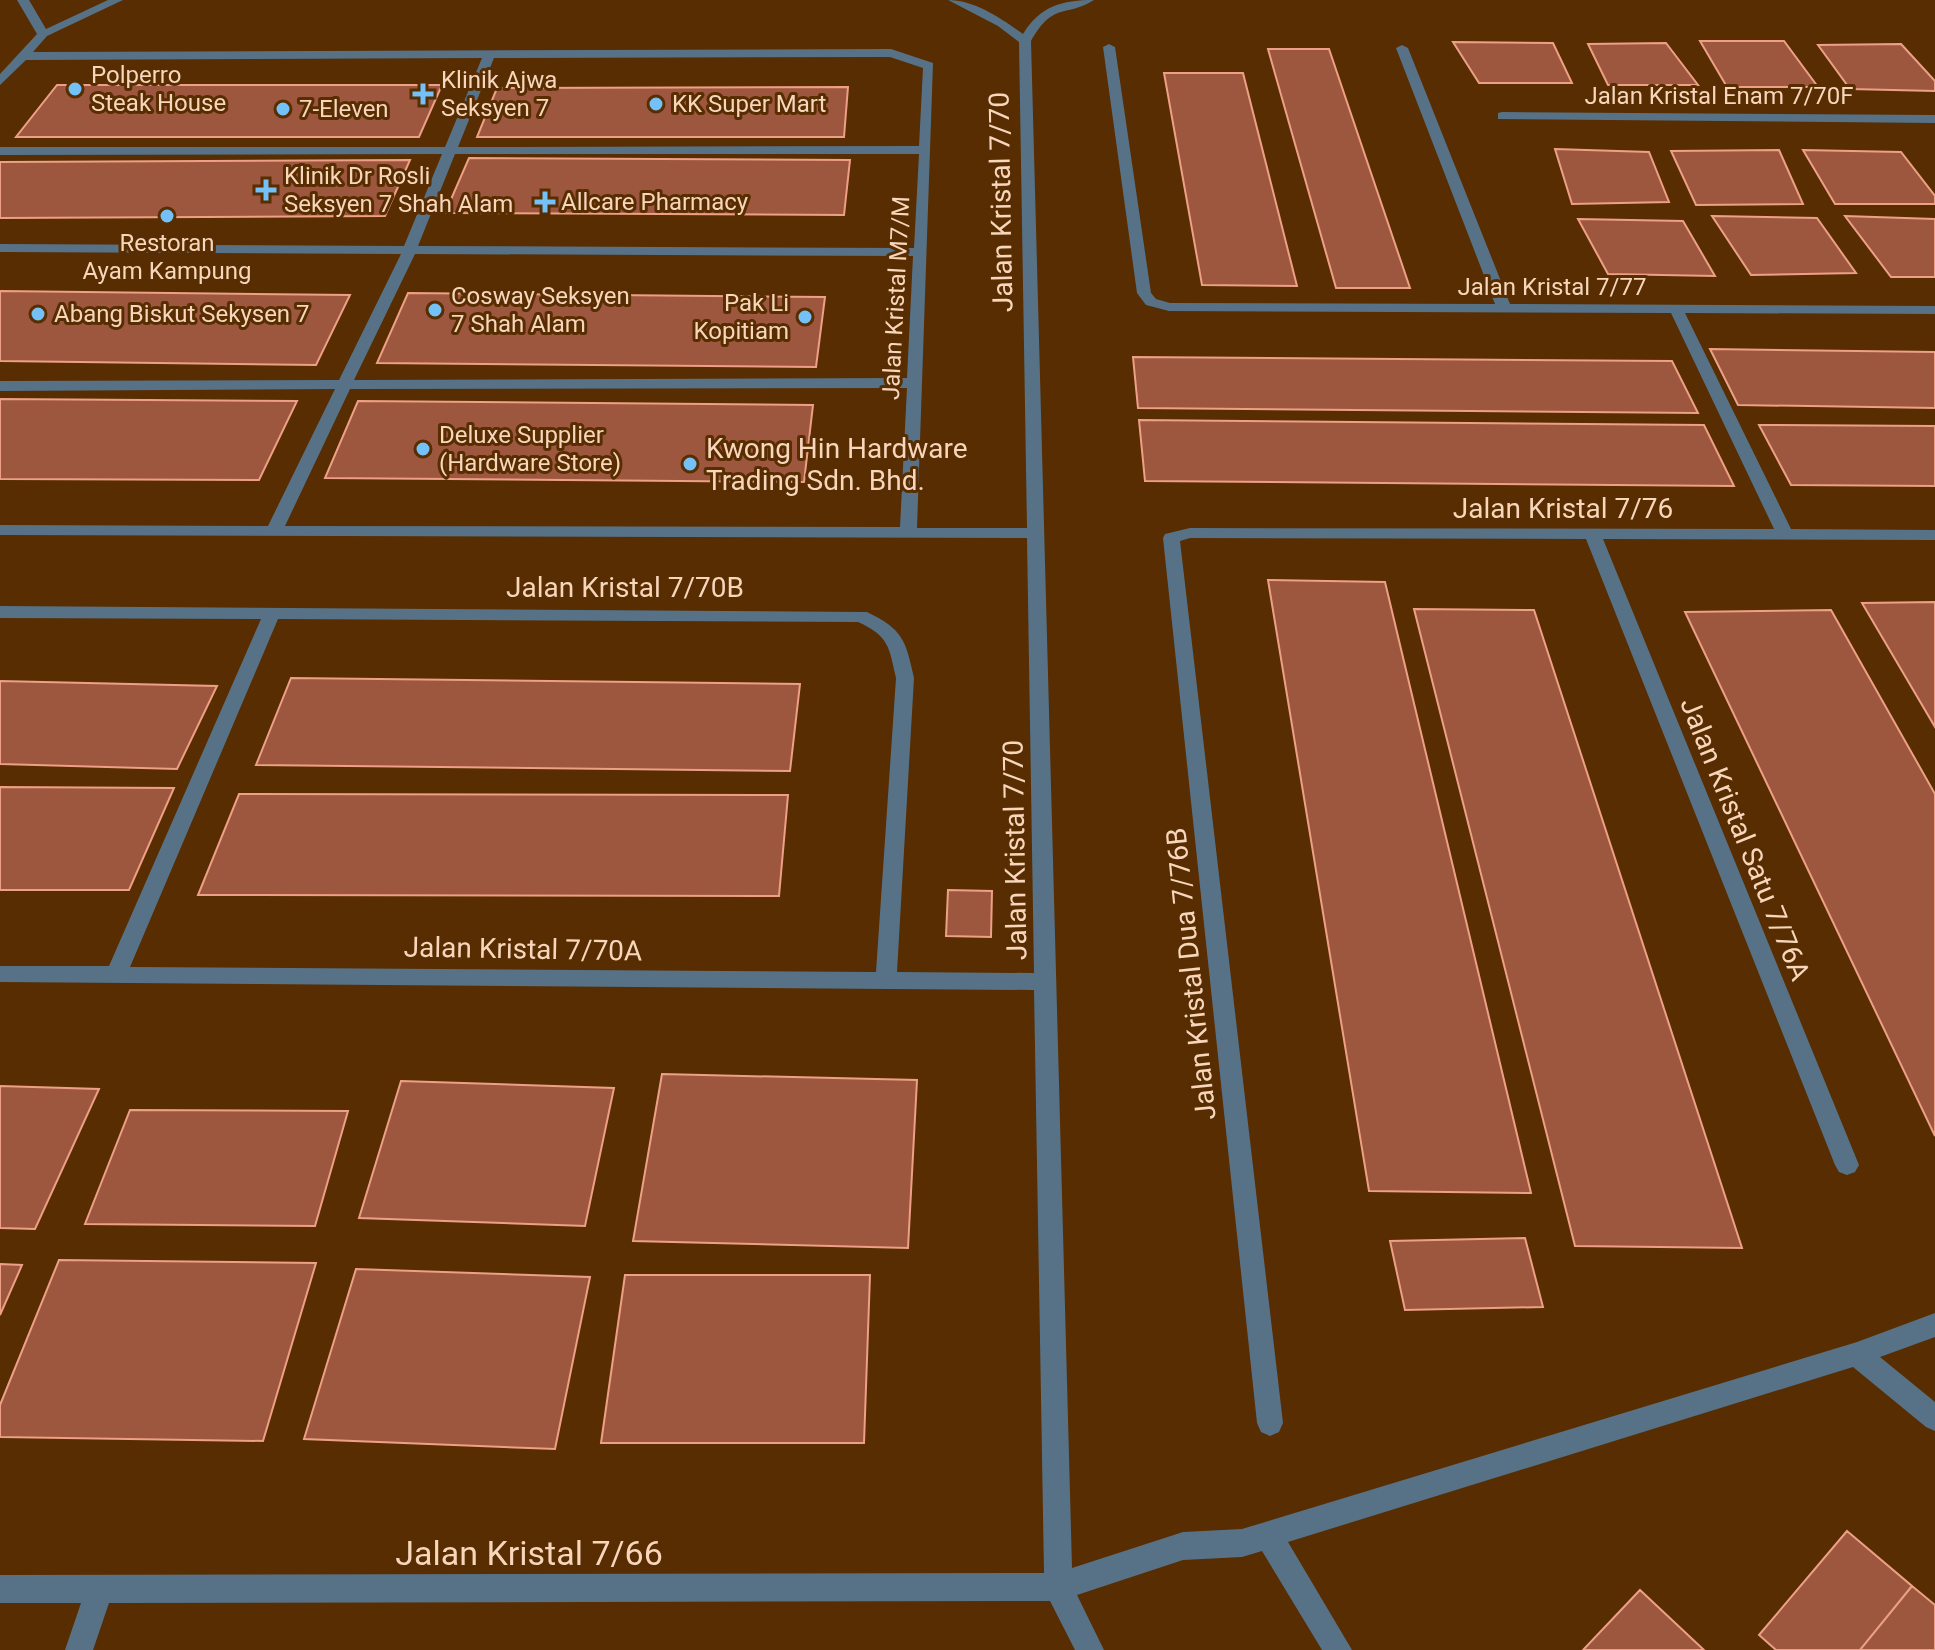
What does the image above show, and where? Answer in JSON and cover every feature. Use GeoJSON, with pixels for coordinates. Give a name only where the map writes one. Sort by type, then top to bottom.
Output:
{"type":"FeatureCollection","features":[{"type":"Feature","properties":{"kind":"street"},"geometry":{"type":"LineString","coordinates":[[23,0],[43,34]]}},
{"type":"Feature","properties":{"kind":"street"},"geometry":{"type":"LineString","coordinates":[[0,81],[43,34],[117,0]]}},
{"type":"Feature","properties":{"kind":"street"},"geometry":{"type":"LineString","coordinates":[[954,0],[1002,24],[1025,41],[1036,20],[1058,5],[1088,0]]}},
{"type":"Feature","properties":{"kind":"street","name":"Jalan Kristal 7/70"},"geometry":{"type":"LineString","coordinates":[[1025,41],[1058,1587],[1090,1650]]}},
{"type":"Feature","properties":{"kind":"street","name":"Jalan Kristal 7/77"},"geometry":{"type":"LineString","coordinates":[[1109,47],[1144,293],[1151,302],[1169,307],[1935,310]]}},
{"type":"Feature","properties":{"kind":"street"},"geometry":{"type":"LineString","coordinates":[[1402,48],[1504,308]]}},
{"type":"Feature","properties":{"kind":"street"},"geometry":{"type":"LineString","coordinates":[[22,56],[490,53],[409,251],[274,531]]}},
{"type":"Feature","properties":{"kind":"street","name":"Jalan Kristal M7/M"},"geometry":{"type":"LineString","coordinates":[[490,53],[891,53],[929,66],[908,532]]}},
{"type":"Feature","properties":{"kind":"street","name":"Jalan Kristal Enam 7/70F"},"geometry":{"type":"LineString","coordinates":[[1502,116],[1935,119]]}},
{"type":"Feature","properties":{"kind":"street"},"geometry":{"type":"LineString","coordinates":[[0,151],[925,150]]}},
{"type":"Feature","properties":{"kind":"street"},"geometry":{"type":"LineString","coordinates":[[0,248],[921,252]]}},
{"type":"Feature","properties":{"kind":"street"},"geometry":{"type":"LineString","coordinates":[[1676,309],[1785,534]]}},
{"type":"Feature","properties":{"kind":"street"},"geometry":{"type":"LineString","coordinates":[[0,386],[914,383]]}},
{"type":"Feature","properties":{"kind":"street"},"geometry":{"type":"LineString","coordinates":[[0,530],[1037,533]]}},
{"type":"Feature","properties":{"kind":"street","name":"Jalan Kristal 7/76"},"geometry":{"type":"LineString","coordinates":[[1190,533],[1935,535]]}},
{"type":"Feature","properties":{"kind":"street","name":"Jalan Kristal Dua 7/76B"},"geometry":{"type":"LineString","coordinates":[[1190,533],[1171,538],[1270,1423]]}},
{"type":"Feature","properties":{"kind":"street","name":"Jalan Kristal Satu 7/76A"},"geometry":{"type":"LineString","coordinates":[[1592,534],[1847,1165]]}},
{"type":"Feature","properties":{"kind":"street","name":"Jalan Kristal 7/70B"},"geometry":{"type":"LineString","coordinates":[[0,612],[861,616],[880,624],[895,636],[905,678],[886,982]]}},
{"type":"Feature","properties":{"kind":"street"},"geometry":{"type":"LineString","coordinates":[[116,975],[272,613]]}},
{"type":"Feature","properties":{"kind":"street","name":"Jalan Kristal 7/70A"},"geometry":{"type":"LineString","coordinates":[[0,974],[1046,982]]}},
{"type":"Feature","properties":{"kind":"street","name":"Jalan Kristal 7/66"},"geometry":{"type":"LineString","coordinates":[[0,1589],[1058,1587],[1183,1546],[1242,1543],[1857,1354],[1935,1325]]}},
{"type":"Feature","properties":{"kind":"street"},"geometry":{"type":"LineString","coordinates":[[1857,1354],[1935,1418]]}},
{"type":"Feature","properties":{"kind":"street"},"geometry":{"type":"LineString","coordinates":[[1268,1535],[1338,1650]]}},
{"type":"Feature","properties":{"kind":"street"},"geometry":{"type":"LineString","coordinates":[[79,1650],[99,1590]]}},
{"type":"Feature","properties":{"kind":"building"},"geometry":{"type":"Polygon","coordinates":[[[1700,41],[1784,41],[1818,87],[1727,87],[1700,41]]]}},
{"type":"Feature","properties":{"kind":"building"},"geometry":{"type":"Polygon","coordinates":[[[1453,42],[1553,43],[1572,83],[1479,83],[1453,42]]]}},
{"type":"Feature","properties":{"kind":"building"},"geometry":{"type":"Polygon","coordinates":[[[1666,43],[1698,85],[1608,85],[1588,44],[1666,43]]]}},
{"type":"Feature","properties":{"kind":"building"},"geometry":{"type":"Polygon","coordinates":[[[1901,44],[1935,81],[1935,91],[1850,89],[1818,45],[1901,44]]]}},
{"type":"Feature","properties":{"kind":"building"},"geometry":{"type":"Polygon","coordinates":[[[1268,49],[1329,49],[1410,288],[1336,288],[1268,49]]]}},
{"type":"Feature","properties":{"kind":"building"},"geometry":{"type":"Polygon","coordinates":[[[1164,73],[1243,73],[1297,286],[1202,285],[1164,73]]]}},
{"type":"Feature","properties":{"kind":"building"},"geometry":{"type":"Polygon","coordinates":[[[57,85],[442,85],[419,137],[16,137],[57,85]]]}},
{"type":"Feature","properties":{"kind":"building"},"geometry":{"type":"Polygon","coordinates":[[[848,87],[844,137],[477,137],[497,88],[848,87]]]}},
{"type":"Feature","properties":{"kind":"building"},"geometry":{"type":"Polygon","coordinates":[[[1555,149],[1649,152],[1669,202],[1572,204],[1555,149]]]}},
{"type":"Feature","properties":{"kind":"building"},"geometry":{"type":"Polygon","coordinates":[[[1779,150],[1803,204],[1696,205],[1671,151],[1779,150]]]}},
{"type":"Feature","properties":{"kind":"building"},"geometry":{"type":"Polygon","coordinates":[[[1803,150],[1901,152],[1935,196],[1935,204],[1835,204],[1803,150]]]}},
{"type":"Feature","properties":{"kind":"building"},"geometry":{"type":"Polygon","coordinates":[[[469,158],[850,160],[844,215],[445,213],[469,158]]]}},
{"type":"Feature","properties":{"kind":"building"},"geometry":{"type":"Polygon","coordinates":[[[410,160],[385,216],[0,218],[0,162],[410,160]]]}},
{"type":"Feature","properties":{"kind":"building"},"geometry":{"type":"Polygon","coordinates":[[[1712,216],[1817,218],[1856,273],[1751,275],[1712,216]]]}},
{"type":"Feature","properties":{"kind":"building"},"geometry":{"type":"Polygon","coordinates":[[[1845,216],[1935,219],[1935,277],[1891,277],[1845,216]]]}},
{"type":"Feature","properties":{"kind":"building"},"geometry":{"type":"Polygon","coordinates":[[[1578,219],[1683,221],[1715,276],[1608,274],[1578,219]]]}},
{"type":"Feature","properties":{"kind":"building"},"geometry":{"type":"Polygon","coordinates":[[[0,291],[350,295],[316,365],[0,361],[0,291]]]}},
{"type":"Feature","properties":{"kind":"building"},"geometry":{"type":"Polygon","coordinates":[[[408,293],[825,297],[816,367],[377,363],[408,293]]]}},
{"type":"Feature","properties":{"kind":"building"},"geometry":{"type":"Polygon","coordinates":[[[1710,349],[1935,352],[1935,408],[1738,405],[1710,349]]]}},
{"type":"Feature","properties":{"kind":"building"},"geometry":{"type":"Polygon","coordinates":[[[1133,357],[1672,361],[1698,413],[1138,408],[1133,357]]]}},
{"type":"Feature","properties":{"kind":"building"},"geometry":{"type":"Polygon","coordinates":[[[0,399],[297,401],[259,480],[0,479],[0,399]]]}},
{"type":"Feature","properties":{"kind":"building"},"geometry":{"type":"Polygon","coordinates":[[[358,401],[813,405],[804,482],[325,478],[358,401]]]}},
{"type":"Feature","properties":{"kind":"building"},"geometry":{"type":"Polygon","coordinates":[[[1139,420],[1704,425],[1734,486],[1145,481],[1139,420]]]}},
{"type":"Feature","properties":{"kind":"building"},"geometry":{"type":"Polygon","coordinates":[[[1759,425],[1935,426],[1935,486],[1791,485],[1759,425]]]}},
{"type":"Feature","properties":{"kind":"building"},"geometry":{"type":"Polygon","coordinates":[[[1268,580],[1385,582],[1531,1193],[1369,1191],[1268,580]]]}},
{"type":"Feature","properties":{"kind":"building"},"geometry":{"type":"Polygon","coordinates":[[[1935,602],[1935,727],[1862,603],[1935,602]]]}},
{"type":"Feature","properties":{"kind":"building"},"geometry":{"type":"Polygon","coordinates":[[[1414,609],[1534,610],[1742,1248],[1575,1246],[1414,609]]]}},
{"type":"Feature","properties":{"kind":"building"},"geometry":{"type":"Polygon","coordinates":[[[1831,610],[1935,794],[1935,1136],[1685,612],[1831,610]]]}},
{"type":"Feature","properties":{"kind":"building"},"geometry":{"type":"Polygon","coordinates":[[[291,678],[800,684],[790,771],[256,765],[291,678]]]}},
{"type":"Feature","properties":{"kind":"building"},"geometry":{"type":"Polygon","coordinates":[[[0,681],[217,686],[177,769],[0,764],[0,681]]]}},
{"type":"Feature","properties":{"kind":"building"},"geometry":{"type":"Polygon","coordinates":[[[0,787],[174,788],[129,890],[0,890],[0,787]]]}},
{"type":"Feature","properties":{"kind":"building"},"geometry":{"type":"Polygon","coordinates":[[[239,794],[788,795],[779,896],[198,895],[239,794]]]}},
{"type":"Feature","properties":{"kind":"building"},"geometry":{"type":"Polygon","coordinates":[[[948,890],[992,891],[991,937],[946,936],[948,890]]]}},
{"type":"Feature","properties":{"kind":"building"},"geometry":{"type":"Polygon","coordinates":[[[662,1074],[917,1080],[908,1248],[633,1241],[662,1074]]]}},
{"type":"Feature","properties":{"kind":"building"},"geometry":{"type":"Polygon","coordinates":[[[401,1081],[614,1088],[585,1226],[359,1218],[401,1081]]]}},
{"type":"Feature","properties":{"kind":"building"},"geometry":{"type":"Polygon","coordinates":[[[0,1086],[99,1089],[35,1229],[0,1228],[0,1086]]]}},
{"type":"Feature","properties":{"kind":"building"},"geometry":{"type":"Polygon","coordinates":[[[130,1110],[348,1111],[315,1226],[85,1224],[130,1110]]]}},
{"type":"Feature","properties":{"kind":"building"},"geometry":{"type":"Polygon","coordinates":[[[1525,1238],[1543,1307],[1405,1310],[1390,1241],[1525,1238]]]}},
{"type":"Feature","properties":{"kind":"building"},"geometry":{"type":"Polygon","coordinates":[[[59,1260],[316,1263],[263,1441],[0,1437],[0,1405],[59,1260]]]}},
{"type":"Feature","properties":{"kind":"building"},"geometry":{"type":"Polygon","coordinates":[[[0,1264],[22,1265],[0,1315],[0,1264]]]}},
{"type":"Feature","properties":{"kind":"building"},"geometry":{"type":"Polygon","coordinates":[[[356,1269],[590,1277],[555,1449],[304,1439],[356,1269]]]}},
{"type":"Feature","properties":{"kind":"building"},"geometry":{"type":"Polygon","coordinates":[[[625,1275],[870,1275],[864,1443],[601,1443],[625,1275]]]}},
{"type":"Feature","properties":{"kind":"building"},"geometry":{"type":"Polygon","coordinates":[[[1847,1531],[1912,1586],[1860,1650],[1776,1650],[1759,1635],[1847,1531]]]}},
{"type":"Feature","properties":{"kind":"building"},"geometry":{"type":"Polygon","coordinates":[[[1912,1586],[1935,1605],[1935,1650],[1860,1650],[1912,1586]]]}},
{"type":"Feature","properties":{"kind":"building"},"geometry":{"type":"Polygon","coordinates":[[[1640,1590],[1704,1650],[1583,1650],[1640,1590]]]}},
{"type":"Feature","properties":{"kind":"place","name":"Polperro Steak House"},"geometry":{"type":"Point","coordinates":[75,89]}},
{"type":"Feature","properties":{"kind":"place","name":"Klinik Ajwa Seksyen 7"},"geometry":{"type":"Point","coordinates":[423,94]}},
{"type":"Feature","properties":{"kind":"place","name":"KK Super Mart"},"geometry":{"type":"Point","coordinates":[656,104]}},
{"type":"Feature","properties":{"kind":"place","name":"7-Eleven"},"geometry":{"type":"Point","coordinates":[283,109]}},
{"type":"Feature","properties":{"kind":"place","name":"Klinik Dr Rosli Seksyen 7 Shah Alam"},"geometry":{"type":"Point","coordinates":[266,190]}},
{"type":"Feature","properties":{"kind":"place","name":"Allcare Pharmacy"},"geometry":{"type":"Point","coordinates":[545,202]}},
{"type":"Feature","properties":{"kind":"place","name":"Restoran Ayam Kampung"},"geometry":{"type":"Point","coordinates":[167,216]}},
{"type":"Feature","properties":{"kind":"place","name":"Cosway Seksyen 7 Shah Alam"},"geometry":{"type":"Point","coordinates":[435,310]}},
{"type":"Feature","properties":{"kind":"place","name":"Abang Biskut Sekysen 7"},"geometry":{"type":"Point","coordinates":[38,314]}},
{"type":"Feature","properties":{"kind":"place","name":"Pak Li Kopitiam"},"geometry":{"type":"Point","coordinates":[805,317]}},
{"type":"Feature","properties":{"kind":"place","name":"Deluxe Supplier (Hardware Store)"},"geometry":{"type":"Point","coordinates":[423,449]}},
{"type":"Feature","properties":{"kind":"place","name":"Kwong Hin Hardware Trading Sdn. Bhd."},"geometry":{"type":"Point","coordinates":[690,464]}}]}
